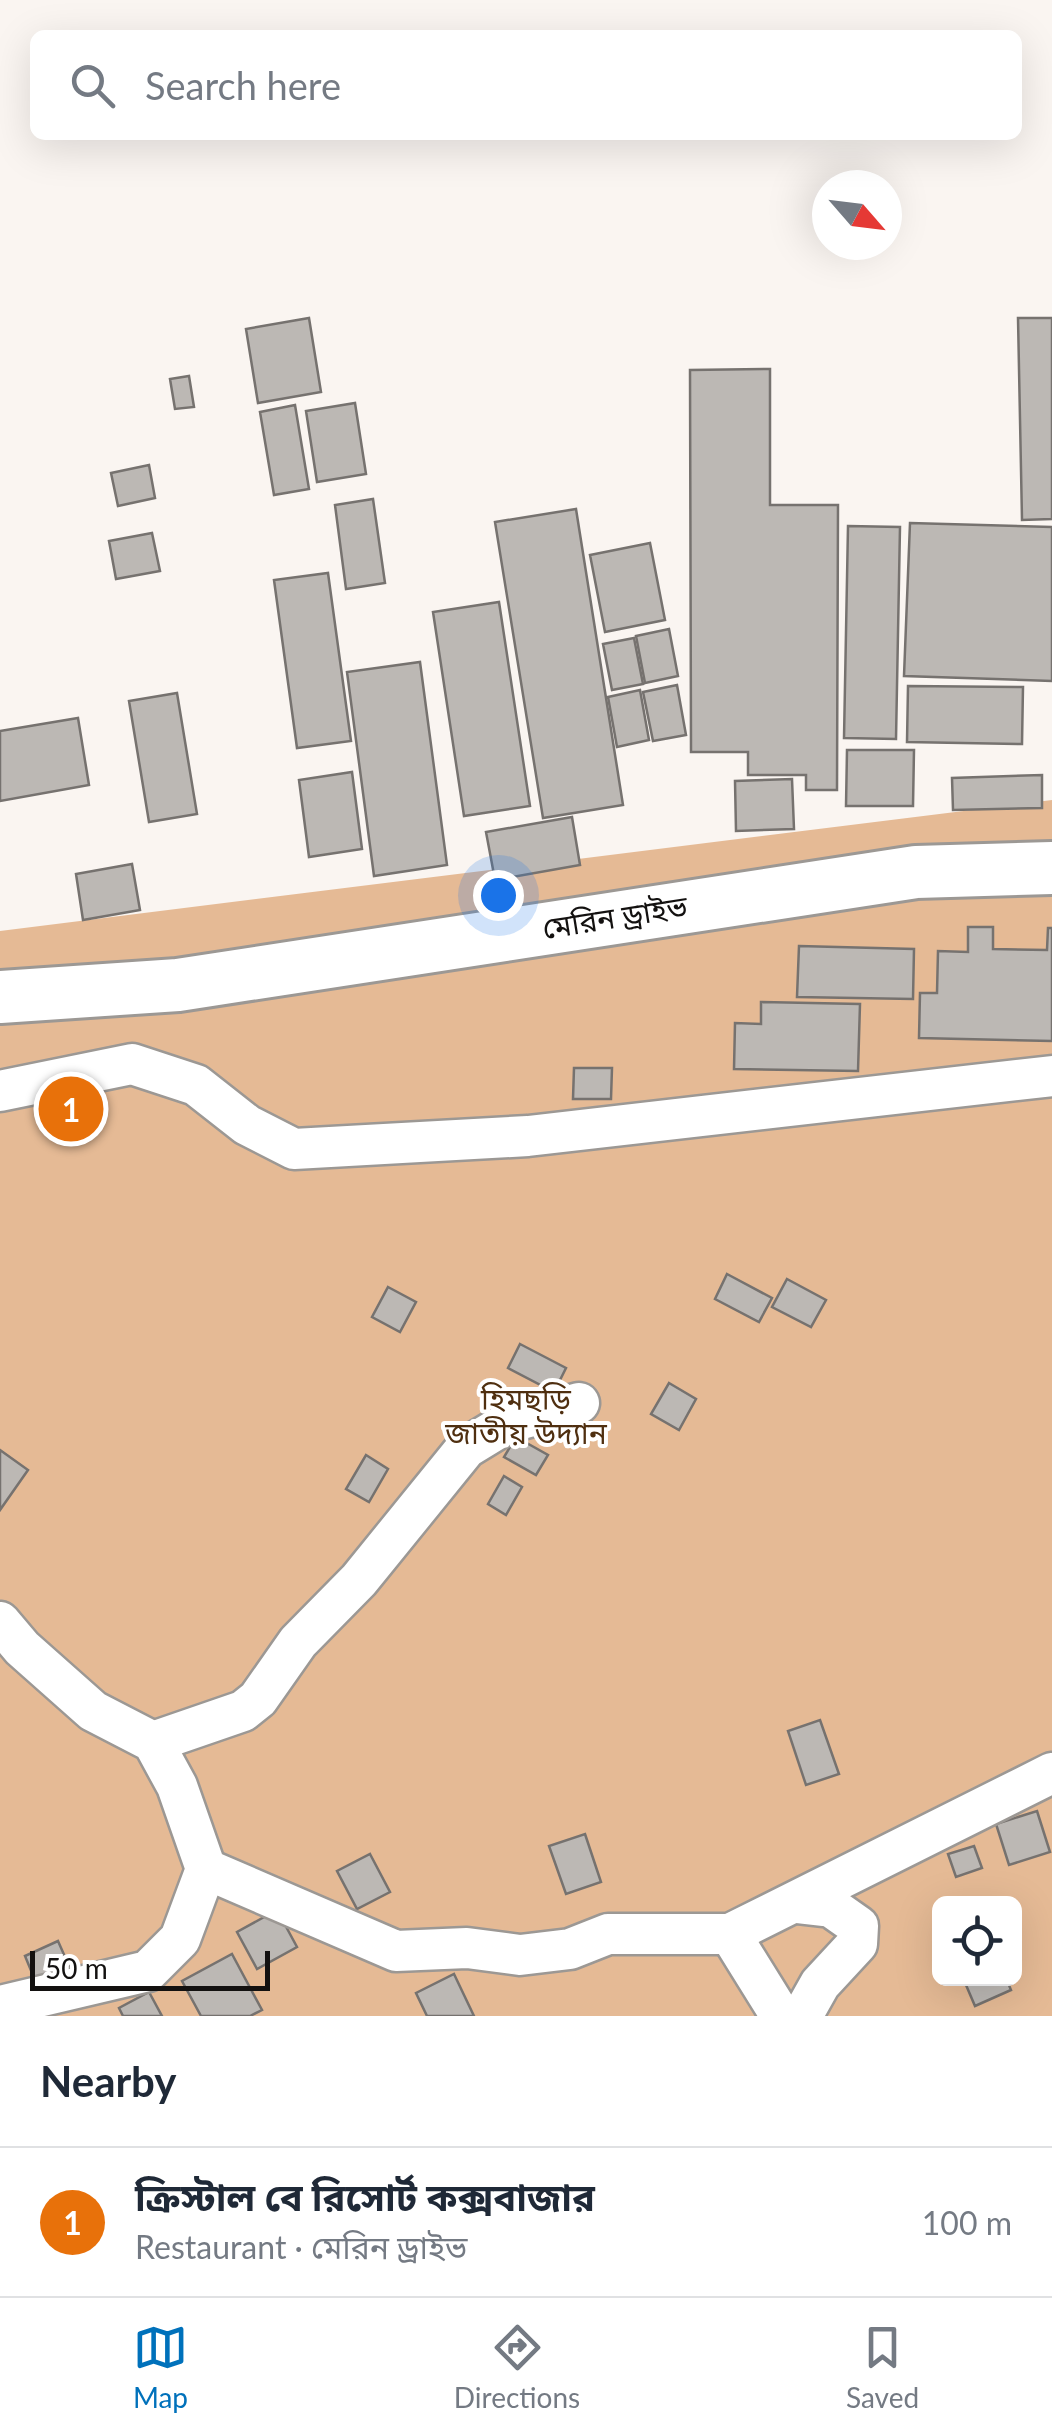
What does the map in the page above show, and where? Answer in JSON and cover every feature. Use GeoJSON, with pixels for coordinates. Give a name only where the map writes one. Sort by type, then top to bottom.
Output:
{"type":"FeatureCollection","features":[{"type":"Feature","properties":{"kind":"main road","name":"মেরিন ড্রাইভ"},"geometry":{"type":"LineString","coordinates":[[0,996],[178,985],[916,872],[1052,868]]}},
{"type":"Feature","properties":{"kind":"street"},"geometry":{"type":"LineString","coordinates":[[0,1090],[132,1064],[196,1085],[247,1124],[294,1149],[528,1136],[1052,1076]]}},
{"type":"Feature","properties":{"kind":"street"},"geometry":{"type":"LineString","coordinates":[[152,1742],[243,1712],[258,1699],[298,1642],[360,1580],[466,1448],[507,1423],[579,1403]]}},
{"type":"Feature","properties":{"kind":"street"},"geometry":{"type":"LineString","coordinates":[[0,1622],[22,1648],[93,1711],[152,1742],[177,1786],[206,1869],[180,1939],[148,1971],[0,2006]]}},
{"type":"Feature","properties":{"kind":"street"},"geometry":{"type":"LineString","coordinates":[[206,1869],[396,1951],[467,1948],[520,1956],[570,1949],[608,1934],[730,1934],[1052,1773]]}},
{"type":"Feature","properties":{"kind":"street"},"geometry":{"type":"LineString","coordinates":[[796,1904],[831,1907],[858,1926],[857,1944],[820,1984],[802,2016]]}},
{"type":"Feature","properties":{"kind":"street"},"geometry":{"type":"LineString","coordinates":[[730,1934],[781,2016]]}},
{"type":"Feature","properties":{"kind":"green space","name":"হিমছড়ি জাতীয় উদ্যান"},"geometry":{"type":"Polygon","coordinates":[[[1052,800],[1052,2016],[0,2016],[0,931],[1052,800]]]}},
{"type":"Feature","properties":{"kind":"building"},"geometry":{"type":"Polygon","coordinates":[[[309,318],[321,392],[258,403],[246,329],[309,318]]]}},
{"type":"Feature","properties":{"kind":"building"},"geometry":{"type":"Polygon","coordinates":[[[1018,318],[1052,318],[1052,519],[1022,520],[1018,318]]]}},
{"type":"Feature","properties":{"kind":"building"},"geometry":{"type":"Polygon","coordinates":[[[770,369],[770,505],[838,505],[837,790],[806,790],[806,775],[748,775],[748,752],[691,752],[690,370],[770,369]]]}},
{"type":"Feature","properties":{"kind":"building"},"geometry":{"type":"Polygon","coordinates":[[[189,376],[194,407],[175,409],[170,379],[189,376]]]}},
{"type":"Feature","properties":{"kind":"building"},"geometry":{"type":"Polygon","coordinates":[[[355,403],[366,474],[317,482],[306,411],[355,403]]]}},
{"type":"Feature","properties":{"kind":"building"},"geometry":{"type":"Polygon","coordinates":[[[295,405],[309,489],[274,495],[260,412],[295,405]]]}},
{"type":"Feature","properties":{"kind":"building"},"geometry":{"type":"Polygon","coordinates":[[[149,465],[155,498],[118,506],[111,473],[149,465]]]}},
{"type":"Feature","properties":{"kind":"building"},"geometry":{"type":"Polygon","coordinates":[[[373,499],[385,583],[346,589],[335,505],[373,499]]]}},
{"type":"Feature","properties":{"kind":"building"},"geometry":{"type":"Polygon","coordinates":[[[576,509],[623,805],[543,818],[495,522],[576,509]]]}},
{"type":"Feature","properties":{"kind":"building"},"geometry":{"type":"Polygon","coordinates":[[[910,523],[1052,527],[1052,681],[904,676],[910,523]]]}},
{"type":"Feature","properties":{"kind":"building"},"geometry":{"type":"Polygon","coordinates":[[[848,526],[900,527],[896,739],[844,738],[848,526]]]}},
{"type":"Feature","properties":{"kind":"building"},"geometry":{"type":"Polygon","coordinates":[[[152,533],[160,571],[116,579],[109,541],[152,533]]]}},
{"type":"Feature","properties":{"kind":"building"},"geometry":{"type":"Polygon","coordinates":[[[650,543],[665,620],[605,632],[590,555],[650,543]]]}},
{"type":"Feature","properties":{"kind":"building"},"geometry":{"type":"Polygon","coordinates":[[[328,573],[351,741],[297,748],[274,580],[328,573]]]}},
{"type":"Feature","properties":{"kind":"building"},"geometry":{"type":"Polygon","coordinates":[[[499,602],[530,806],[464,816],[433,612],[499,602]]]}},
{"type":"Feature","properties":{"kind":"building"},"geometry":{"type":"Polygon","coordinates":[[[669,629],[678,676],[645,683],[636,636],[669,629]]]}},
{"type":"Feature","properties":{"kind":"building"},"geometry":{"type":"Polygon","coordinates":[[[634,638],[643,684],[612,690],[603,644],[634,638]]]}},
{"type":"Feature","properties":{"kind":"building"},"geometry":{"type":"Polygon","coordinates":[[[420,662],[447,865],[374,876],[347,672],[420,662]]]}},
{"type":"Feature","properties":{"kind":"building"},"geometry":{"type":"Polygon","coordinates":[[[677,685],[686,735],[653,741],[643,692],[677,685]]]}},
{"type":"Feature","properties":{"kind":"building"},"geometry":{"type":"Polygon","coordinates":[[[908,686],[1023,687],[1022,744],[907,742],[908,686]]]}},
{"type":"Feature","properties":{"kind":"building"},"geometry":{"type":"Polygon","coordinates":[[[640,690],[649,740],[617,747],[608,697],[640,690]]]}},
{"type":"Feature","properties":{"kind":"building"},"geometry":{"type":"Polygon","coordinates":[[[177,693],[197,814],[149,822],[129,701],[177,693]]]}},
{"type":"Feature","properties":{"kind":"building"},"geometry":{"type":"Polygon","coordinates":[[[78,718],[89,785],[0,801],[0,731],[78,718]]]}},
{"type":"Feature","properties":{"kind":"building"},"geometry":{"type":"Polygon","coordinates":[[[847,750],[914,750],[913,806],[846,806],[847,750]]]}},
{"type":"Feature","properties":{"kind":"building"},"geometry":{"type":"Polygon","coordinates":[[[352,772],[362,849],[309,857],[299,780],[352,772]]]}},
{"type":"Feature","properties":{"kind":"building"},"geometry":{"type":"Polygon","coordinates":[[[1042,775],[1042,808],[953,810],[952,778],[1042,775]]]}},
{"type":"Feature","properties":{"kind":"building"},"geometry":{"type":"Polygon","coordinates":[[[792,779],[794,829],[736,831],[735,781],[792,779]]]}},
{"type":"Feature","properties":{"kind":"building"},"geometry":{"type":"Polygon","coordinates":[[[572,817],[580,865],[495,880],[486,832],[572,817]]]}},
{"type":"Feature","properties":{"kind":"building"},"geometry":{"type":"Polygon","coordinates":[[[132,864],[140,910],[83,920],[76,874],[132,864]]]}},
{"type":"Feature","properties":{"kind":"building"},"geometry":{"type":"Polygon","coordinates":[[[968,927],[993,927],[993,949],[1047,950],[1048,928],[1052,928],[1052,1041],[919,1038],[920,993],[937,993],[938,951],[968,952],[968,927]]]}},
{"type":"Feature","properties":{"kind":"building"},"geometry":{"type":"Polygon","coordinates":[[[799,946],[914,949],[913,999],[797,997],[799,946]]]}},
{"type":"Feature","properties":{"kind":"building"},"geometry":{"type":"Polygon","coordinates":[[[761,1002],[860,1004],[858,1071],[734,1069],[735,1023],[761,1024],[761,1002]]]}},
{"type":"Feature","properties":{"kind":"building"},"geometry":{"type":"Polygon","coordinates":[[[574,1068],[612,1068],[611,1099],[573,1099],[574,1068]]]}},
{"type":"Feature","properties":{"kind":"building"},"geometry":{"type":"Polygon","coordinates":[[[727,1274],[772,1298],[759,1322],[715,1299],[727,1274]]]}},
{"type":"Feature","properties":{"kind":"building"},"geometry":{"type":"Polygon","coordinates":[[[787,1279],[826,1300],[811,1327],[772,1307],[787,1279]]]}},
{"type":"Feature","properties":{"kind":"building"},"geometry":{"type":"Polygon","coordinates":[[[388,1287],[416,1302],[400,1332],[372,1317],[388,1287]]]}},
{"type":"Feature","properties":{"kind":"building"},"geometry":{"type":"Polygon","coordinates":[[[520,1344],[566,1368],[554,1392],[508,1368],[520,1344]]]}},
{"type":"Feature","properties":{"kind":"building"},"geometry":{"type":"Polygon","coordinates":[[[669,1383],[696,1399],[679,1430],[651,1414],[669,1383]]]}},
{"type":"Feature","properties":{"kind":"building"},"geometry":{"type":"Polygon","coordinates":[[[516,1437],[548,1455],[536,1475],[504,1457],[516,1437]]]}},
{"type":"Feature","properties":{"kind":"building"},"geometry":{"type":"Polygon","coordinates":[[[0,1450],[28,1470],[0,1510],[0,1450]]]}},
{"type":"Feature","properties":{"kind":"building"},"geometry":{"type":"Polygon","coordinates":[[[366,1455],[388,1469],[369,1502],[346,1489],[366,1455]]]}},
{"type":"Feature","properties":{"kind":"building"},"geometry":{"type":"Polygon","coordinates":[[[504,1476],[522,1487],[506,1515],[488,1504],[504,1476]]]}},
{"type":"Feature","properties":{"kind":"building"},"geometry":{"type":"Polygon","coordinates":[[[820,1720],[839,1774],[806,1785],[788,1731],[820,1720]]]}},
{"type":"Feature","properties":{"kind":"building"},"geometry":{"type":"Polygon","coordinates":[[[1037,1811],[1050,1852],[1009,1865],[996,1824],[1037,1811]]]}},
{"type":"Feature","properties":{"kind":"building"},"geometry":{"type":"Polygon","coordinates":[[[585,1834],[601,1882],[566,1894],[549,1846],[585,1834]]]}},
{"type":"Feature","properties":{"kind":"building"},"geometry":{"type":"Polygon","coordinates":[[[974,1846],[982,1868],[956,1877],[948,1854],[974,1846]]]}},
{"type":"Feature","properties":{"kind":"building"},"geometry":{"type":"Polygon","coordinates":[[[370,1854],[390,1892],[357,1909],[337,1871],[370,1854]]]}},
{"type":"Feature","properties":{"kind":"building"},"geometry":{"type":"Polygon","coordinates":[[[277,1910],[297,1947],[257,1969],[237,1932],[277,1910]]]}},
{"type":"Feature","properties":{"kind":"building"},"geometry":{"type":"Polygon","coordinates":[[[58,1941],[73,1975],[39,1990],[25,1956],[58,1941]]]}},
{"type":"Feature","properties":{"kind":"building"},"geometry":{"type":"Polygon","coordinates":[[[232,1954],[262,2010],[250,2016],[201,2016],[182,1981],[232,1954]]]}},
{"type":"Feature","properties":{"kind":"building"},"geometry":{"type":"Polygon","coordinates":[[[454,1974],[474,2016],[427,2016],[416,1993],[454,1974]]]}},
{"type":"Feature","properties":{"kind":"building"},"geometry":{"type":"Polygon","coordinates":[[[966,1986],[1009,1986],[1011,1990],[975,2006],[966,1986]]]}},
{"type":"Feature","properties":{"kind":"building"},"geometry":{"type":"Polygon","coordinates":[[[149,1992],[162,2016],[123,2016],[119,2008],[149,1992]]]}},
{"type":"Feature","properties":{"kind":"place","name":"ক্রিস্টাল বে রিসোর্ট কক্সবাজার"},"geometry":{"type":"Point","coordinates":[71,1109]}}]}
